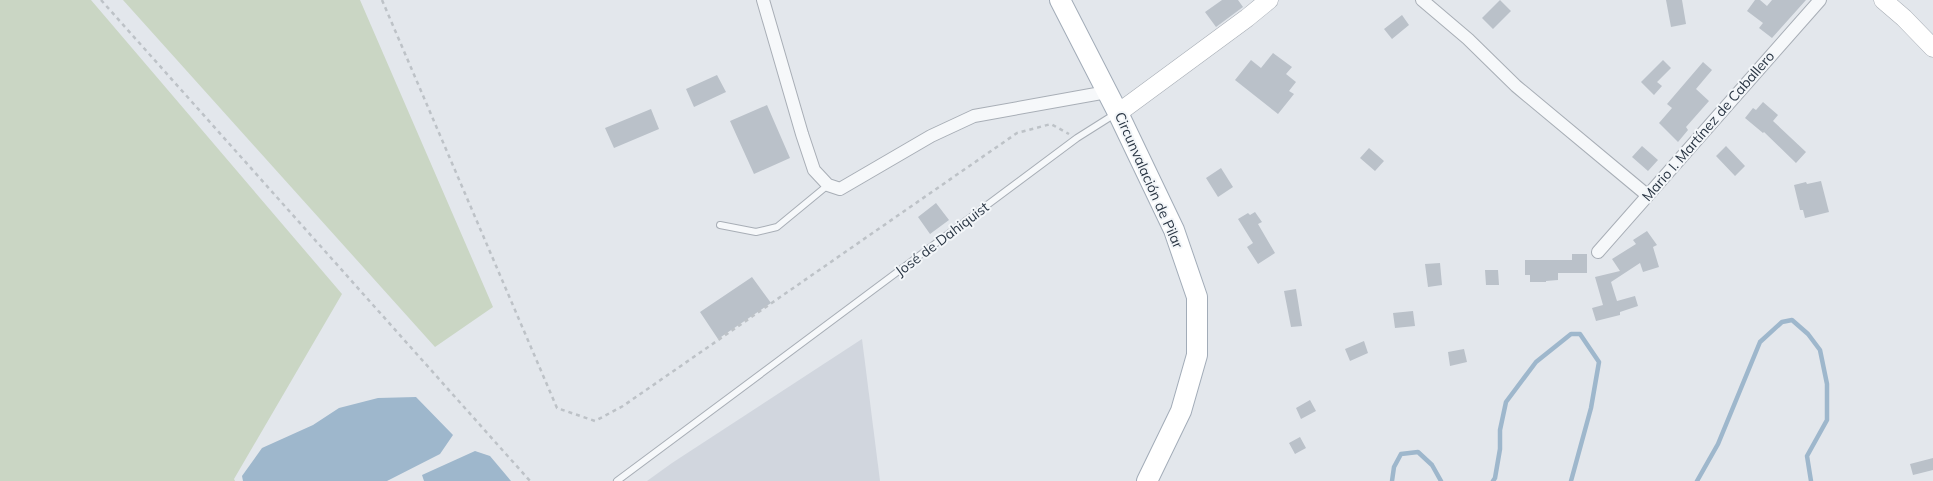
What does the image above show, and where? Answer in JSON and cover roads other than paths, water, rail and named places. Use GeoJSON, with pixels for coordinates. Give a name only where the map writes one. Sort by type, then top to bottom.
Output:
{"type":"FeatureCollection","features":[{"type":"Feature","properties":{"kind":"main road","name":"Circunvalación de Pilar"},"geometry":{"type":"LineString","coordinates":[[1060,0],[1118,112],[1174,230],[1197,297],[1196,355],[1194,364],[1181,411],[1147,481]]}},
{"type":"Feature","properties":{"kind":"main road","name":"José de Dahiquist"},"geometry":{"type":"LineString","coordinates":[[1118,112],[1269,0]]}},
{"type":"Feature","properties":{"kind":"main road"},"geometry":{"type":"LineString","coordinates":[[1883,0],[1904,18],[1933,48]]}},
{"type":"Feature","properties":{"kind":"street"},"geometry":{"type":"LineString","coordinates":[[763,0],[814,170],[828,185],[840,189],[931,136],[974,116],[1108,92]]}},
{"type":"Feature","properties":{"kind":"street"},"geometry":{"type":"LineString","coordinates":[[1422,0],[1468,39],[1516,86],[1647,195]]}},
{"type":"Feature","properties":{"kind":"street","name":"Mario I. Martínez de Caballero"},"geometry":{"type":"LineString","coordinates":[[1598,252],[1820,0]]}},
{"type":"Feature","properties":{"kind":"lane","name":"José de Dahiquist"},"geometry":{"type":"LineString","coordinates":[[617,481],[1077,138],[1118,112]]}},
{"type":"Feature","properties":{"kind":"lane"},"geometry":{"type":"LineString","coordinates":[[720,225],[756,232],[777,227],[828,185]]}},
{"type":"Feature","properties":{"kind":"water"},"geometry":{"type":"Polygon","coordinates":[[[416,397],[453,435],[440,454],[387,481],[243,481],[242,476],[262,448],[313,425],[339,408],[378,398],[416,397]]]}},
{"type":"Feature","properties":{"kind":"water"},"geometry":{"type":"Polygon","coordinates":[[[475,451],[490,456],[511,481],[424,481],[422,475],[475,451]]]}},
{"type":"Feature","properties":{"kind":"waterway"},"geometry":{"type":"LineString","coordinates":[[1697,481],[1718,444],[1760,342],[1782,322],[1792,320],[1808,334],[1820,350],[1827,384],[1827,420],[1807,456],[1811,481]]}},
{"type":"Feature","properties":{"kind":"waterway"},"geometry":{"type":"LineString","coordinates":[[1493,481],[1500,449],[1500,430],[1506,402],[1536,362],[1571,334],[1580,334],[1599,362],[1591,408],[1571,481]]}},
{"type":"Feature","properties":{"kind":"waterway"},"geometry":{"type":"LineString","coordinates":[[1392,481],[1394,467],[1401,454],[1418,452],[1432,465],[1441,481]]}}]}
